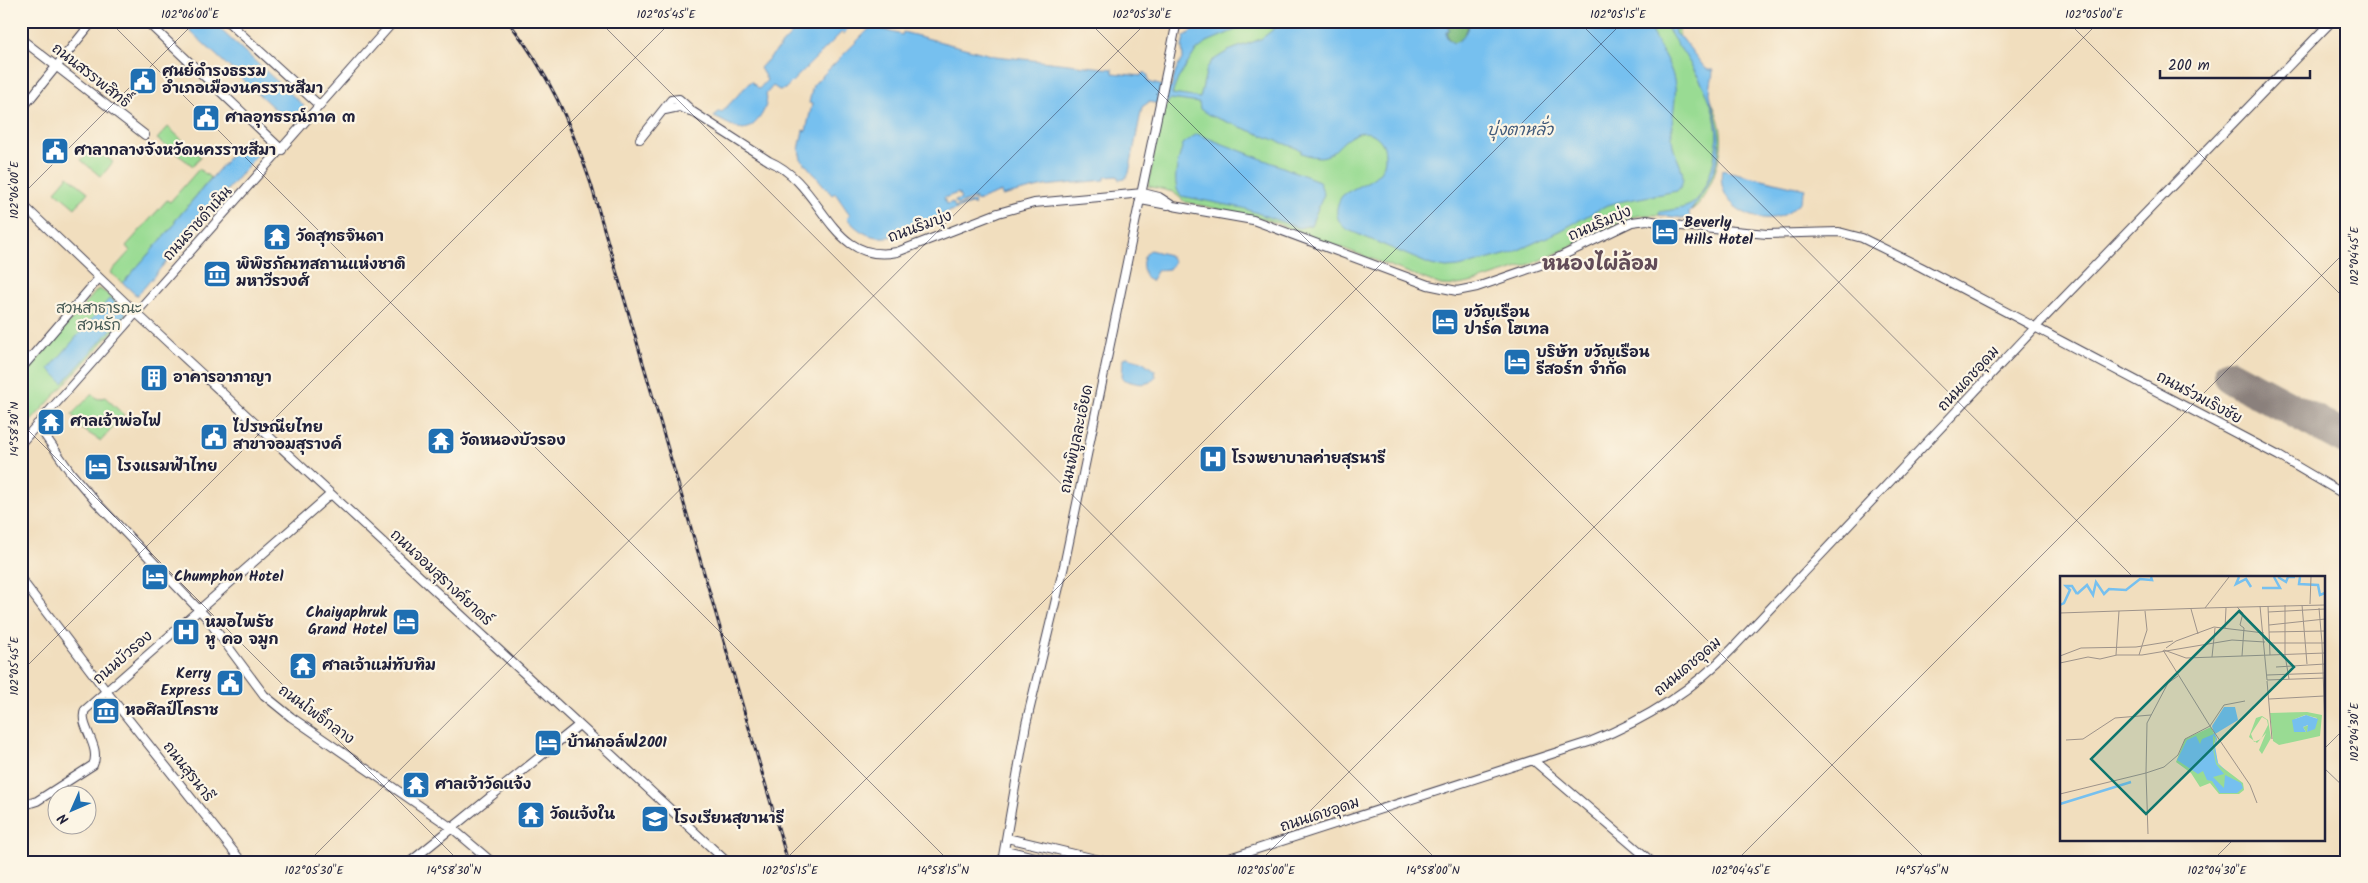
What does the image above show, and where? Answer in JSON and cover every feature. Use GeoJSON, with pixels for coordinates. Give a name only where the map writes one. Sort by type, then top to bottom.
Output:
{"type":"FeatureCollection","features":[{"type":"Feature","properties":{"kind":"main road"},"geometry":{"type":"LineString","coordinates":[[21,110],[93,21]]}},
{"type":"Feature","properties":{"kind":"main road"},"geometry":{"type":"LineString","coordinates":[[146,21],[282,150]]}},
{"type":"Feature","properties":{"kind":"main road"},"geometry":{"type":"LineString","coordinates":[[227,21],[320,106]]}},
{"type":"Feature","properties":{"kind":"main road","name":"ถนนราชดำเนิน"},"geometry":{"type":"LineString","coordinates":[[21,443],[282,150],[394,21]]}},
{"type":"Feature","properties":{"kind":"main road","name":"ถนนพิบูลละเอียด"},"geometry":{"type":"LineString","coordinates":[[1002,862],[1026,724],[1064,566],[1177,21]]}},
{"type":"Feature","properties":{"kind":"main road","name":"ถนนเดชอุดม"},"geometry":{"type":"LineString","coordinates":[[1217,862],[1592,741],[1638,721],[1683,693],[1707,673],[1774,606],[2048,315],[2332,21]]}},
{"type":"Feature","properties":{"kind":"main road","name":"ถนนสรรพสิทธิ์"},"geometry":{"type":"LineString","coordinates":[[21,39],[145,135]]}},
{"type":"Feature","properties":{"kind":"main road","name":"ถนนริมบุ่ง"},"geometry":{"type":"LineString","coordinates":[[640,139],[665,110],[678,107],[693,112],[769,161],[780,166],[810,194],[846,242],[858,250],[875,254],[897,252],[998,213],[1034,203],[1142,197],[1158,197],[1173,206],[1253,220],[1428,284],[1457,291],[1477,287],[1549,262],[1632,222],[1647,220],[1681,226],[1767,234],[1839,232],[1862,238],[1921,266],[2036,328]]}},
{"type":"Feature","properties":{"kind":"main road","name":"ถนนจอมสุรางค์ยาตร์"},"geometry":{"type":"LineString","coordinates":[[21,203],[99,278],[727,862]]}},
{"type":"Feature","properties":{"kind":"main road"},"geometry":{"type":"LineString","coordinates":[[21,369],[99,278]]}},
{"type":"Feature","properties":{"kind":"main road"},"geometry":{"type":"LineString","coordinates":[[2048,315],[2050,335]]}},
{"type":"Feature","properties":{"kind":"main road","name":"ถนนร่วมเริงชัย"},"geometry":{"type":"LineString","coordinates":[[2036,328],[2279,456],[2347,496]]}},
{"type":"Feature","properties":{"kind":"main road","name":"ถนนโพธิ์กลาง"},"geometry":{"type":"LineString","coordinates":[[37,424],[71,473],[95,501],[200,610],[271,701],[291,717],[452,828],[492,862]]}},
{"type":"Feature","properties":{"kind":"main road","name":"ถนนบัวรอง"},"geometry":{"type":"LineString","coordinates":[[21,806],[37,802],[93,766],[95,759],[94,748],[83,713],[331,494]]}},
{"type":"Feature","properties":{"kind":"main road","name":"ถนนสุรนารี"},"geometry":{"type":"LineString","coordinates":[[21,579],[106,691],[240,861]]}},
{"type":"Feature","properties":{"kind":"main road"},"geometry":{"type":"LineString","coordinates":[[410,862],[579,725]]}},
{"type":"Feature","properties":{"kind":"main road"},"geometry":{"type":"LineString","coordinates":[[1534,761],[1652,862]]}},
{"type":"Feature","properties":{"kind":"main road"},"geometry":{"type":"LineString","coordinates":[[1007,838],[1108,862]]}},
{"type":"Feature","properties":{"kind":"main road"},"geometry":{"type":"LineString","coordinates":[[1004,850],[1056,862]]}},
{"type":"Feature","properties":{"kind":"green space","name":"บุ่งตาหลั่ว"},"geometry":{"type":"Polygon","coordinates":[[[1252,21],[1677,21],[1680,38],[1686,54],[1717,114],[1721,131],[1721,148],[1718,163],[1712,181],[1703,198],[1693,209],[1687,212],[1629,218],[1557,253],[1527,265],[1469,283],[1441,285],[1265,219],[1185,202],[1173,192],[1148,186],[1162,111],[1168,102],[1181,70],[1189,58],[1206,43],[1215,37],[1252,21]]]}},
{"type":"Feature","properties":{"kind":"green space"},"geometry":{"type":"Polygon","coordinates":[[[1445,21],[1470,21],[1463,38],[1457,43],[1450,43],[1447,36],[1449,26],[1445,21]]]}},
{"type":"Feature","properties":{"kind":"green space"},"geometry":{"type":"Polygon","coordinates":[[[168,127],[201,157],[193,166],[157,139],[168,127]]]}},
{"type":"Feature","properties":{"kind":"green space"},"geometry":{"type":"Polygon","coordinates":[[[92,146],[113,162],[101,177],[81,160],[92,146]]]}},
{"type":"Feature","properties":{"kind":"green space"},"geometry":{"type":"Polygon","coordinates":[[[199,169],[211,178],[175,221],[175,224],[123,283],[110,273],[130,251],[126,246],[167,200],[170,202],[199,169]]]}},
{"type":"Feature","properties":{"kind":"green space"},"geometry":{"type":"Polygon","coordinates":[[[68,176],[88,192],[75,208],[55,191],[68,176]]]}},
{"type":"Feature","properties":{"kind":"green space","name":"สวนสาธารณะ สวนรัก"},"geometry":{"type":"Polygon","coordinates":[[[98,289],[115,300],[127,316],[22,431],[21,435],[21,379],[98,289]]]}},
{"type":"Feature","properties":{"kind":"green space"},"geometry":{"type":"Polygon","coordinates":[[[92,394],[98,399],[105,397],[124,415],[101,441],[82,429],[72,414],[92,394]]]}},
{"type":"Feature","properties":{"kind":"water"},"geometry":{"type":"Polygon","coordinates":[[[179,21],[211,21],[304,106],[289,122],[179,21]]]}},
{"type":"Feature","properties":{"kind":"water"},"geometry":{"type":"Polygon","coordinates":[[[804,21],[852,21],[844,34],[842,32],[785,89],[779,90],[773,86],[766,94],[766,104],[761,116],[749,128],[740,129],[714,117],[719,111],[722,112],[751,81],[759,89],[767,80],[760,68],[804,21]]]}},
{"type":"Feature","properties":{"kind":"water","name":"บุ่งตาหลั่ว"},"geometry":{"type":"Polygon","coordinates":[[[1218,21],[1225,21],[1225,26],[1236,26],[1236,21],[1257,21],[1207,42],[1195,52],[1178,79],[1172,94],[1200,98],[1207,68],[1212,61],[1228,51],[1261,39],[1284,21],[1445,21],[1449,30],[1446,32],[1447,38],[1453,43],[1462,38],[1470,21],[1646,21],[1666,59],[1674,80],[1675,96],[1672,137],[1673,146],[1683,175],[1681,186],[1677,191],[1605,206],[1560,231],[1512,253],[1459,267],[1446,268],[1431,265],[1346,229],[1340,222],[1337,209],[1342,196],[1369,181],[1384,165],[1384,147],[1375,135],[1367,132],[1358,133],[1343,142],[1328,155],[1321,157],[1313,156],[1301,153],[1301,150],[1209,115],[1200,109],[1199,103],[1171,99],[1164,105],[1149,102],[1142,107],[1129,173],[1125,179],[1119,180],[1118,176],[1105,177],[1105,180],[1044,186],[1002,196],[1001,192],[977,201],[975,198],[957,205],[955,201],[961,199],[958,193],[944,198],[947,204],[953,202],[955,208],[974,201],[975,205],[970,204],[941,215],[939,219],[891,237],[868,235],[858,229],[847,218],[850,215],[835,193],[832,195],[801,159],[799,150],[803,130],[806,131],[812,104],[809,103],[813,85],[874,24],[878,25],[877,28],[902,35],[903,32],[995,56],[1113,69],[1113,73],[1141,76],[1142,73],[1146,73],[1148,82],[1171,88],[1176,70],[1183,57],[1184,37],[1194,29],[1218,21]]]}},
{"type":"Feature","properties":{"kind":"water"},"geometry":{"type":"Polygon","coordinates":[[[1664,21],[1674,21],[1675,34],[1682,38],[1704,67],[1708,70],[1713,70],[1710,93],[1718,129],[1718,156],[1711,177],[1701,196],[1689,213],[1690,219],[1659,215],[1659,212],[1686,207],[1692,204],[1701,194],[1714,160],[1716,130],[1710,102],[1704,88],[1664,21]]]}},
{"type":"Feature","properties":{"kind":"water"},"geometry":{"type":"Polygon","coordinates":[[[1197,134],[1319,181],[1324,194],[1311,225],[1299,228],[1243,208],[1181,196],[1176,185],[1179,156],[1183,144],[1197,134]]]}},
{"type":"Feature","properties":{"kind":"water"},"geometry":{"type":"Polygon","coordinates":[[[248,135],[263,148],[137,296],[123,283],[175,224],[175,221],[248,135]]]}},
{"type":"Feature","properties":{"kind":"water"},"geometry":{"type":"Polygon","coordinates":[[[1722,170],[1805,189],[1797,205],[1784,215],[1770,218],[1755,217],[1740,210],[1729,200],[1722,186],[1722,170]]]}},
{"type":"Feature","properties":{"kind":"water"},"geometry":{"type":"Polygon","coordinates":[[[1150,250],[1169,255],[1174,262],[1169,269],[1158,270],[1151,281],[1146,278],[1143,263],[1145,256],[1150,250]]]}},
{"type":"Feature","properties":{"kind":"water"},"geometry":{"type":"Polygon","coordinates":[[[110,298],[126,313],[63,383],[49,369],[110,298]]]}},
{"type":"Feature","properties":{"kind":"water"},"geometry":{"type":"Polygon","coordinates":[[[1127,357],[1142,361],[1155,371],[1156,377],[1149,383],[1144,384],[1122,379],[1123,358],[1127,357]]]}},
{"type":"Feature","properties":{"kind":"runway"},"geometry":{"type":"LineString","coordinates":[[2230,376],[2347,439]]}},
{"type":"Feature","properties":{"kind":"railway"},"geometry":{"type":"LineString","coordinates":[[508,21],[547,79],[575,139],[591,184],[788,862]]}},
{"type":"Feature","properties":{"kind":"place","name":"ศูนย์ดำรงธรรม อำเภอเมืองนครราชสีมา"},"geometry":{"type":"Point","coordinates":[143,81]}},
{"type":"Feature","properties":{"kind":"place","name":"ศาลอุทธรณ์ภาค ๓"},"geometry":{"type":"Point","coordinates":[206,118]}},
{"type":"Feature","properties":{"kind":"place","name":"ศาลากลางจังหวัดนครราชสีมา"},"geometry":{"type":"Point","coordinates":[55,151]}},
{"type":"Feature","properties":{"kind":"place","name":"Beverly Hills Hotel"},"geometry":{"type":"Point","coordinates":[1665,232]}},
{"type":"Feature","properties":{"kind":"place","name":"วัดสุทธจินดา"},"geometry":{"type":"Point","coordinates":[277,237]}},
{"type":"Feature","properties":{"kind":"place","name":"พิพิธภัณฑสถานแห่งชาติ มหาวีรวงศ์"},"geometry":{"type":"Point","coordinates":[217,274]}},
{"type":"Feature","properties":{"kind":"place","name":"ขวัญเรือน ปาร์ค โฮเทล"},"geometry":{"type":"Point","coordinates":[1445,322]}},
{"type":"Feature","properties":{"kind":"place","name":"บริษัท ขวัญเรือน รีสอร์ท จำกัด"},"geometry":{"type":"Point","coordinates":[1517,362]}},
{"type":"Feature","properties":{"kind":"place","name":"อาคารอาภาญา"},"geometry":{"type":"Point","coordinates":[154,378]}},
{"type":"Feature","properties":{"kind":"place","name":"ศาลเจ้าพ่อไฟ"},"geometry":{"type":"Point","coordinates":[51,422]}},
{"type":"Feature","properties":{"kind":"place","name":"ไปรษณียไทย สาขาจอมสุรางค์"},"geometry":{"type":"Point","coordinates":[214,437]}},
{"type":"Feature","properties":{"kind":"place","name":"วัดหนองบัวรอง"},"geometry":{"type":"Point","coordinates":[441,441]}},
{"type":"Feature","properties":{"kind":"place","name":"โรงพยาบาลค่ายสุรนารี"},"geometry":{"type":"Point","coordinates":[1213,459]}},
{"type":"Feature","properties":{"kind":"place","name":"โรงแรมฟ้าไทย"},"geometry":{"type":"Point","coordinates":[98,467]}},
{"type":"Feature","properties":{"kind":"place","name":"Chumphon Hotel"},"geometry":{"type":"Point","coordinates":[155,577]}},
{"type":"Feature","properties":{"kind":"place","name":"Chaiyaphruk Grand Hotel"},"geometry":{"type":"Point","coordinates":[406,622]}},
{"type":"Feature","properties":{"kind":"place","name":"หมอไพรัช หู คอ จมูก"},"geometry":{"type":"Point","coordinates":[186,632]}},
{"type":"Feature","properties":{"kind":"place","name":"ศาลเจ้าแม่ทับทิม"},"geometry":{"type":"Point","coordinates":[303,666]}},
{"type":"Feature","properties":{"kind":"place","name":"Kerry Express"},"geometry":{"type":"Point","coordinates":[230,683]}},
{"type":"Feature","properties":{"kind":"place","name":"หอศิลป์โคราช"},"geometry":{"type":"Point","coordinates":[106,711]}},
{"type":"Feature","properties":{"kind":"place","name":"บ้านกอล์ฟ2001"},"geometry":{"type":"Point","coordinates":[548,743]}},
{"type":"Feature","properties":{"kind":"place","name":"ศาลเจ้าวัดแจ้ง"},"geometry":{"type":"Point","coordinates":[416,785]}},
{"type":"Feature","properties":{"kind":"place","name":"วัดแจ้งใน"},"geometry":{"type":"Point","coordinates":[531,815]}},
{"type":"Feature","properties":{"kind":"place","name":"โรงเรียนสุขานารี"},"geometry":{"type":"Point","coordinates":[655,819]}},
{"type":"Feature","properties":{"kind":"district","name":"หนองไผ่ล้อม"},"geometry":{"type":"Point","coordinates":[1600,265]}}]}
